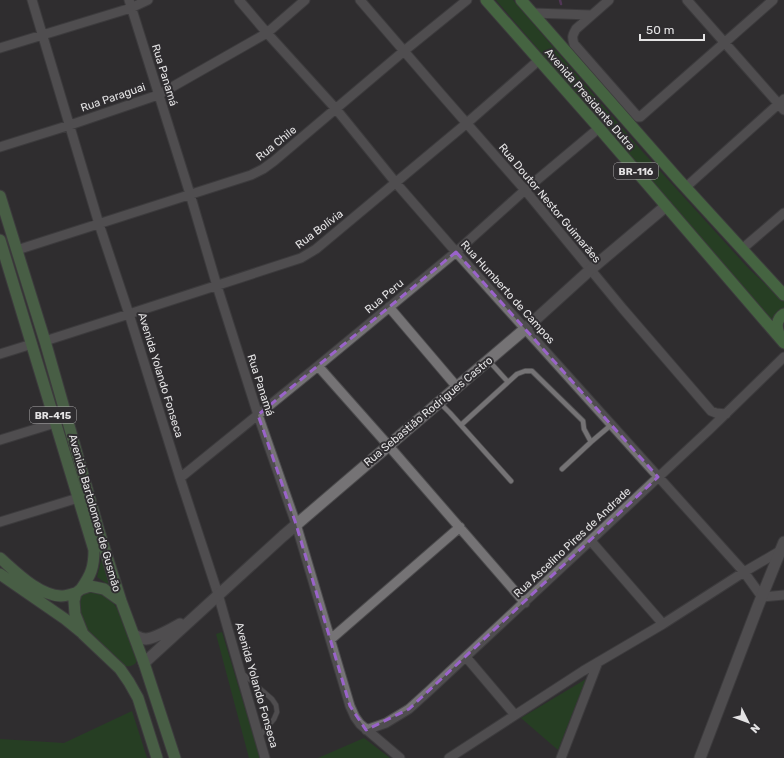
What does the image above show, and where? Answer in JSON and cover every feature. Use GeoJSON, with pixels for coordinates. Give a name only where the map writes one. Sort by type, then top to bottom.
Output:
{"type":"FeatureCollection","features":[{"type":"Feature","properties":{"kind":"highway","name":"Avenida Presidente Dutra"},"geometry":{"type":"LineString","coordinates":[[486,0],[599,128],[784,343]]}},
{"type":"Feature","properties":{"kind":"highway","name":"Avenida Presidente Dutra"},"geometry":{"type":"LineString","coordinates":[[521,0],[686,188],[784,295]]}},
{"type":"Feature","properties":{"kind":"highway"},"geometry":{"type":"LineString","coordinates":[[784,314],[777,323],[778,333],[784,343]]}},
{"type":"Feature","properties":{"kind":"main road","name":"Avenida Bartolomeu de Gusmão"},"geometry":{"type":"LineString","coordinates":[[0,196],[45,341],[99,532],[175,758]]}},
{"type":"Feature","properties":{"kind":"main road","name":"Avenida Bartolomeu de Gusmão"},"geometry":{"type":"LineString","coordinates":[[0,240],[94,550],[92,569],[88,579],[79,591]]}},
{"type":"Feature","properties":{"kind":"main road"},"geometry":{"type":"LineString","coordinates":[[0,558],[31,584],[46,592],[60,596],[79,591],[90,586],[104,589],[121,601]]}},
{"type":"Feature","properties":{"kind":"main road"},"geometry":{"type":"LineString","coordinates":[[0,574],[65,619],[120,669],[138,698],[157,758]]}},
{"type":"Feature","properties":{"kind":"main road"},"geometry":{"type":"LineString","coordinates":[[79,591],[74,601],[75,614],[83,634]]}},
{"type":"Feature","properties":{"kind":"street","name":"Avenida Yolando Fonseca"},"geometry":{"type":"LineString","coordinates":[[32,0],[99,224],[218,594],[265,758]]}},
{"type":"Feature","properties":{"kind":"street"},"geometry":{"type":"LineString","coordinates":[[0,48],[130,4],[148,0]]}},
{"type":"Feature","properties":{"kind":"street","name":"Rua Humberto de Campos"},"geometry":{"type":"LineString","coordinates":[[239,0],[267,34],[336,109],[456,252],[744,572],[762,597]]}},
{"type":"Feature","properties":{"kind":"street","name":"Rua Paraguai"},"geometry":{"type":"LineString","coordinates":[[0,147],[158,95],[267,34],[305,0]]}},
{"type":"Feature","properties":{"kind":"street","name":"Rua Doutor Nestor Guimarães"},"geometry":{"type":"LineString","coordinates":[[360,0],[525,190],[590,270],[711,411],[726,414]]}},
{"type":"Feature","properties":{"kind":"street","name":"Rua Chile"},"geometry":{"type":"LineString","coordinates":[[17,250],[251,175],[263,169],[467,0]]}},
{"type":"Feature","properties":{"kind":"street"},"geometry":{"type":"LineString","coordinates":[[609,0],[576,29],[572,35],[574,44],[638,117],[641,117],[773,0]]}},
{"type":"Feature","properties":{"kind":"street"},"geometry":{"type":"LineString","coordinates":[[686,188],[782,104],[687,0]]}},
{"type":"Feature","properties":{"kind":"street","name":"Rua Panamá"},"geometry":{"type":"LineString","coordinates":[[130,4],[258,415],[296,524],[350,706],[360,724],[400,758]]}},
{"type":"Feature","properties":{"kind":"street"},"geometry":{"type":"LineString","coordinates":[[533,13],[591,15]]}},
{"type":"Feature","properties":{"kind":"street","name":"Rua Bolívia"},"geometry":{"type":"LineString","coordinates":[[45,341],[308,255],[467,123],[539,60]]}},
{"type":"Feature","properties":{"kind":"street","name":"Rua Peru"},"geometry":{"type":"LineString","coordinates":[[180,478],[456,252],[525,190],[599,128]]}},
{"type":"Feature","properties":{"kind":"street","name":"Rua Sebastião Rodrigues Castro"},"geometry":{"type":"LineString","coordinates":[[144,663],[296,524],[666,206]]}},
{"type":"Feature","properties":{"kind":"street"},"geometry":{"type":"LineString","coordinates":[[742,249],[784,213]]}},
{"type":"Feature","properties":{"kind":"street"},"geometry":{"type":"LineString","coordinates":[[388,307],[457,387]]}},
{"type":"Feature","properties":{"kind":"street"},"geometry":{"type":"LineString","coordinates":[[0,354],[32,344]]}},
{"type":"Feature","properties":{"kind":"street","name":"Rua Ascelino Pires de Andrade"},"geometry":{"type":"LineString","coordinates":[[366,730],[386,723],[409,708],[430,690],[591,541],[726,414],[784,357]]}},
{"type":"Feature","properties":{"kind":"street"},"geometry":{"type":"LineString","coordinates":[[318,366],[525,602]]}},
{"type":"Feature","properties":{"kind":"street"},"geometry":{"type":"LineString","coordinates":[[0,440],[55,423]]}},
{"type":"Feature","properties":{"kind":"street"},"geometry":{"type":"LineString","coordinates":[[0,522],[78,498]]}},
{"type":"Feature","properties":{"kind":"street"},"geometry":{"type":"LineString","coordinates":[[331,639],[460,527]]}},
{"type":"Feature","properties":{"kind":"street"},"geometry":{"type":"LineString","coordinates":[[591,541],[662,624]]}},
{"type":"Feature","properties":{"kind":"street"},"geometry":{"type":"LineString","coordinates":[[449,758],[583,671],[662,624],[744,572],[782,546]]}},
{"type":"Feature","properties":{"kind":"street"},"geometry":{"type":"LineString","coordinates":[[700,758],[782,546]]}},
{"type":"Feature","properties":{"kind":"street"},"geometry":{"type":"LineString","coordinates":[[762,597],[784,595]]}},
{"type":"Feature","properties":{"kind":"street","name":"Rua Sebastião Rodrigues Castro"},"geometry":{"type":"LineString","coordinates":[[134,635],[148,639],[191,619]]}},
{"type":"Feature","properties":{"kind":"street"},"geometry":{"type":"LineString","coordinates":[[466,657],[515,715]]}},
{"type":"Feature","properties":{"kind":"street"},"geometry":{"type":"LineString","coordinates":[[561,758],[598,662]]}},
{"type":"Feature","properties":{"kind":"street"},"geometry":{"type":"LineString","coordinates":[[583,671],[592,678]]}},
{"type":"Feature","properties":{"kind":"lane"},"geometry":{"type":"LineString","coordinates":[[488,360],[508,382]]}},
{"type":"Feature","properties":{"kind":"lane"},"geometry":{"type":"LineString","coordinates":[[461,425],[517,374],[525,371],[532,371],[583,421],[584,429],[591,442]]}},
{"type":"Feature","properties":{"kind":"lane"},"geometry":{"type":"LineString","coordinates":[[439,402],[511,481]]}},
{"type":"Feature","properties":{"kind":"lane"},"geometry":{"type":"LineString","coordinates":[[562,469],[611,425]]}},
{"type":"Feature","properties":{"kind":"lane"},"geometry":{"type":"LineString","coordinates":[[240,670],[272,699],[276,705],[277,712],[274,719],[269,727],[259,737]]}},
{"type":"Feature","properties":{"kind":"highlighted area"},"geometry":{"type":"Polygon","coordinates":[[[456,252],[658,477],[409,709],[366,730],[350,706],[296,524],[258,415],[456,252]]]}},
{"type":"Feature","properties":{"kind":"green space"},"geometry":{"type":"Polygon","coordinates":[[[496,0],[513,0],[641,150],[749,269],[784,301],[784,310],[774,317],[771,323],[737,281],[496,0]]]}},
{"type":"Feature","properties":{"kind":"green space"},"geometry":{"type":"Polygon","coordinates":[[[102,557],[109,585],[97,577],[102,557]]]}},
{"type":"Feature","properties":{"kind":"green space"},"geometry":{"type":"Polygon","coordinates":[[[94,591],[108,598],[118,611],[138,658],[136,663],[123,666],[91,636],[83,623],[77,603],[80,597],[84,594],[94,591]]]}},
{"type":"Feature","properties":{"kind":"green space"},"geometry":{"type":"Polygon","coordinates":[[[222,632],[260,758],[249,758],[216,634],[222,632]]]}},
{"type":"Feature","properties":{"kind":"green space"},"geometry":{"type":"Polygon","coordinates":[[[586,679],[558,750],[521,718],[586,679]]]}},
{"type":"Feature","properties":{"kind":"green space"},"geometry":{"type":"Polygon","coordinates":[[[132,711],[147,758],[0,758],[0,739],[64,743],[132,711]]]}},
{"type":"Feature","properties":{"kind":"green space"},"geometry":{"type":"Polygon","coordinates":[[[364,738],[390,758],[318,758],[364,738]]]}},
{"type":"Feature","properties":{"kind":"waterway"},"geometry":{"type":"LineString","coordinates":[[560,0],[561,4]]}}]}
